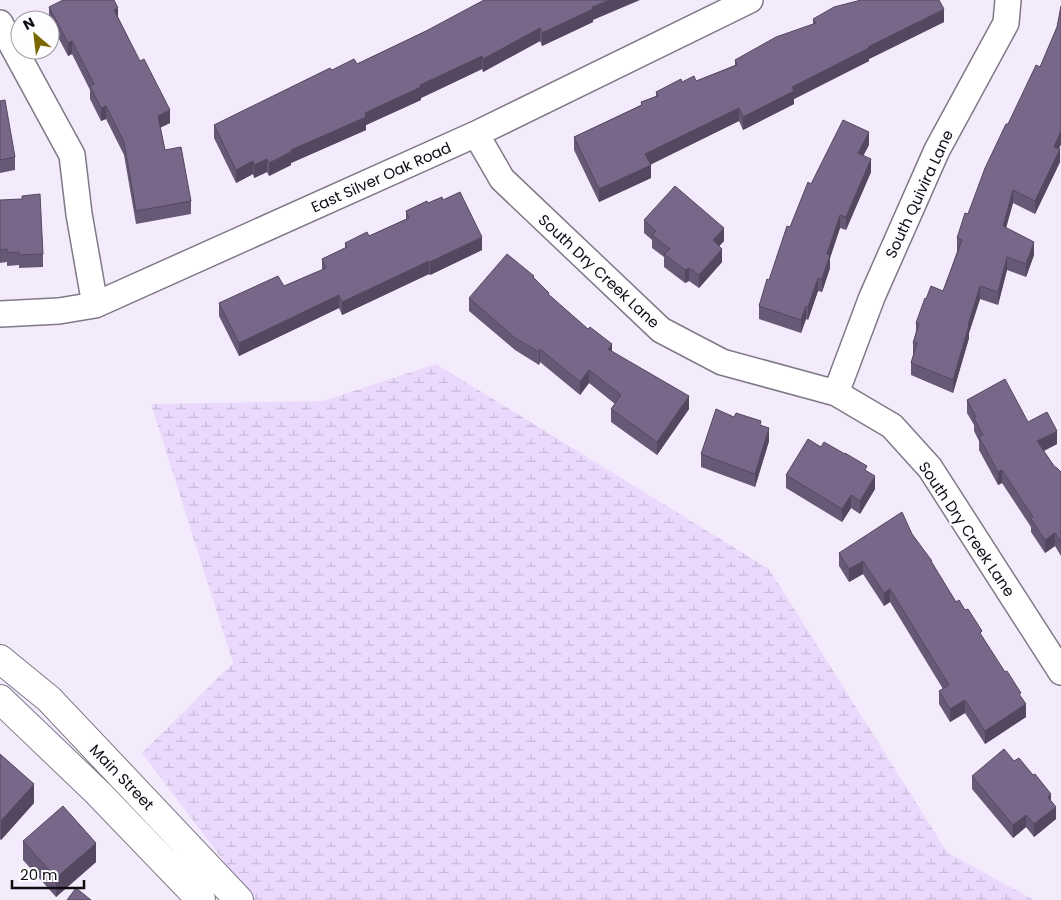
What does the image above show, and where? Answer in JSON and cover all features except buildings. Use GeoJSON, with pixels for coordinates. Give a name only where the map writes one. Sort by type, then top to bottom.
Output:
{"type":"FeatureCollection","features":[{"type":"Feature","properties":{"kind":"street","name":"East Silver Oak Road"},"geometry":{"type":"LineString","coordinates":[[0,314],[59,311],[95,305],[476,134],[750,0]]}},
{"type":"Feature","properties":{"kind":"street","name":"South Quivira Lane"},"geometry":{"type":"LineString","coordinates":[[836,393],[872,297],[936,150],[1006,22],[1008,0]]}},
{"type":"Feature","properties":{"kind":"street"},"geometry":{"type":"LineString","coordinates":[[0,24],[7,51],[72,155],[79,214],[95,305]]}},
{"type":"Feature","properties":{"kind":"street","name":"South Dry Creek Lane"},"geometry":{"type":"LineString","coordinates":[[476,134],[502,179],[660,330],[722,362],[836,393],[892,426],[930,468],[1061,672]]}},
{"type":"Feature","properties":{"kind":"street","name":"Main Street"},"geometry":{"type":"LineString","coordinates":[[0,659],[49,700],[239,900]]}},
{"type":"Feature","properties":{"kind":"street","name":"Main Street"},"geometry":{"type":"LineString","coordinates":[[0,699],[98,793],[201,900]]}},
{"type":"Feature","properties":{"kind":"green space"},"geometry":{"type":"Polygon","coordinates":[[[436,364],[769,569],[947,852],[1034,900],[253,900],[142,753],[233,663],[151,404],[323,401],[436,364]]]}}]}
